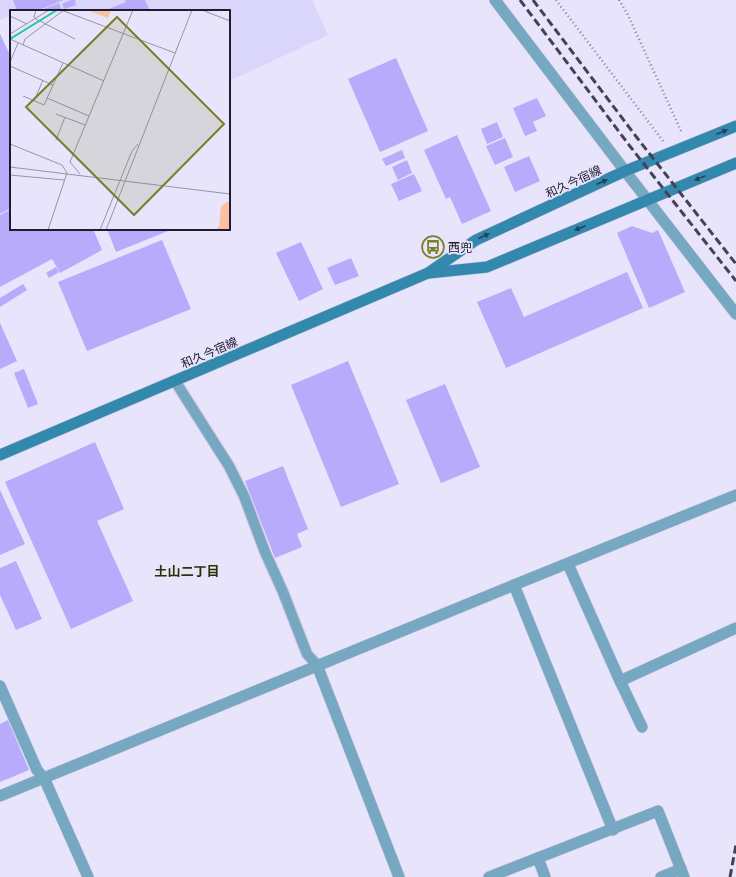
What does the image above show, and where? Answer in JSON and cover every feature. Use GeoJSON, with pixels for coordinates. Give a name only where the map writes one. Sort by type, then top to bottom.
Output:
{"type":"FeatureCollection","features":[{"type":"Feature","properties":{"kind":"main road","name":"和久今宿線"},"geometry":{"type":"LineString","coordinates":[[0,455],[428,273],[476,240],[625,171],[736,126]]}},
{"type":"Feature","properties":{"kind":"main road","name":"和久今宿線"},"geometry":{"type":"LineString","coordinates":[[428,273],[487,267],[736,163]]}},
{"type":"Feature","properties":{"kind":"street"},"geometry":{"type":"LineString","coordinates":[[495,0],[736,314]]}},
{"type":"Feature","properties":{"kind":"street"},"geometry":{"type":"LineString","coordinates":[[0,796],[317,665],[736,495]]}},
{"type":"Feature","properties":{"kind":"street"},"geometry":{"type":"LineString","coordinates":[[568,564],[642,727]]}},
{"type":"Feature","properties":{"kind":"street"},"geometry":{"type":"LineString","coordinates":[[514,585],[613,830]]}},
{"type":"Feature","properties":{"kind":"street"},"geometry":{"type":"LineString","coordinates":[[620,680],[736,628]]}},
{"type":"Feature","properties":{"kind":"street"},"geometry":{"type":"LineString","coordinates":[[317,665],[399,877]]}},
{"type":"Feature","properties":{"kind":"street"},"geometry":{"type":"LineString","coordinates":[[0,686],[37,770],[44,778],[88,877]]}},
{"type":"Feature","properties":{"kind":"street"},"geometry":{"type":"LineString","coordinates":[[488,877],[613,830],[658,811],[682,873],[661,877]]}},
{"type":"Feature","properties":{"kind":"street"},"geometry":{"type":"LineString","coordinates":[[538,858],[545,877]]}},
{"type":"Feature","properties":{"kind":"lane"},"geometry":{"type":"LineString","coordinates":[[175,380],[229,466],[244,496],[265,552],[283,592],[307,654],[317,665]]}},
{"type":"Feature","properties":{"kind":"path"},"geometry":{"type":"LineString","coordinates":[[556,0],[672,152]]}},
{"type":"Feature","properties":{"kind":"path"},"geometry":{"type":"LineString","coordinates":[[619,0],[628,15],[688,146]]}},
{"type":"Feature","properties":{"kind":"shaded area"},"geometry":{"type":"Polygon","coordinates":[[[0,0],[312,0],[328,35],[230,81],[230,10],[10,10],[10,15],[0,20],[0,0]]]}},
{"type":"Feature","properties":{"kind":"building"},"geometry":{"type":"Polygon","coordinates":[[[13,0],[63,0],[39,10],[17,10],[13,0]]]}},
{"type":"Feature","properties":{"kind":"building"},"geometry":{"type":"Polygon","coordinates":[[[75,0],[76,5],[64,9],[62,4],[75,0]]]}},
{"type":"Feature","properties":{"kind":"building"},"geometry":{"type":"Polygon","coordinates":[[[125,0],[145,0],[150,10],[106,10],[126,2],[125,0]]]}},
{"type":"Feature","properties":{"kind":"building"},"geometry":{"type":"Polygon","coordinates":[[[59,3],[62,10],[44,10],[59,3]]]}},
{"type":"Feature","properties":{"kind":"building"},"geometry":{"type":"Polygon","coordinates":[[[0,34],[10,55],[10,209],[0,214],[0,34]]]}},
{"type":"Feature","properties":{"kind":"building"},"geometry":{"type":"Polygon","coordinates":[[[396,58],[428,131],[380,152],[348,79],[396,58]]]}},
{"type":"Feature","properties":{"kind":"building"},"geometry":{"type":"Polygon","coordinates":[[[537,98],[546,116],[533,122],[537,131],[525,136],[513,108],[537,98]]]}},
{"type":"Feature","properties":{"kind":"building"},"geometry":{"type":"Polygon","coordinates":[[[497,122],[503,137],[487,144],[481,129],[497,122]]]}},
{"type":"Feature","properties":{"kind":"building"},"geometry":{"type":"Polygon","coordinates":[[[457,135],[491,211],[462,224],[450,197],[446,199],[424,150],[457,135]]]}},
{"type":"Feature","properties":{"kind":"building"},"geometry":{"type":"Polygon","coordinates":[[[505,138],[513,157],[495,165],[486,146],[505,138]]]}},
{"type":"Feature","properties":{"kind":"building"},"geometry":{"type":"Polygon","coordinates":[[[402,150],[405,158],[386,166],[382,159],[402,150]]]}},
{"type":"Feature","properties":{"kind":"building"},"geometry":{"type":"Polygon","coordinates":[[[529,156],[540,181],[515,192],[504,167],[529,156]]]}},
{"type":"Feature","properties":{"kind":"building"},"geometry":{"type":"Polygon","coordinates":[[[407,160],[412,173],[398,180],[392,167],[407,160]]]}},
{"type":"Feature","properties":{"kind":"building"},"geometry":{"type":"Polygon","coordinates":[[[414,174],[422,191],[399,201],[391,184],[414,174]]]}},
{"type":"Feature","properties":{"kind":"building"},"geometry":{"type":"Polygon","coordinates":[[[10,210],[10,230],[93,230],[102,250],[60,273],[52,259],[0,287],[0,215],[10,210]]]}},
{"type":"Feature","properties":{"kind":"building"},"geometry":{"type":"Polygon","coordinates":[[[632,226],[652,233],[658,230],[685,292],[649,308],[617,233],[632,226]]]}},
{"type":"Feature","properties":{"kind":"building"},"geometry":{"type":"Polygon","coordinates":[[[107,230],[168,231],[116,252],[107,230]]]}},
{"type":"Feature","properties":{"kind":"building"},"geometry":{"type":"Polygon","coordinates":[[[162,240],[191,309],[87,351],[58,282],[162,240]]]}},
{"type":"Feature","properties":{"kind":"building"},"geometry":{"type":"Polygon","coordinates":[[[301,242],[323,289],[299,301],[276,253],[301,242]]]}},
{"type":"Feature","properties":{"kind":"building"},"geometry":{"type":"Polygon","coordinates":[[[351,258],[359,276],[335,285],[327,268],[351,258]]]}},
{"type":"Feature","properties":{"kind":"building"},"geometry":{"type":"Polygon","coordinates":[[[56,267],[59,272],[49,278],[46,273],[56,267]]]}},
{"type":"Feature","properties":{"kind":"building"},"geometry":{"type":"Polygon","coordinates":[[[627,272],[643,308],[506,368],[477,302],[511,288],[524,317],[627,272]]]}},
{"type":"Feature","properties":{"kind":"building"},"geometry":{"type":"Polygon","coordinates":[[[23,284],[27,290],[0,307],[0,298],[23,284]]]}},
{"type":"Feature","properties":{"kind":"building"},"geometry":{"type":"Polygon","coordinates":[[[0,323],[17,361],[0,369],[0,323]]]}},
{"type":"Feature","properties":{"kind":"building"},"geometry":{"type":"Polygon","coordinates":[[[348,361],[399,484],[341,507],[291,385],[348,361]]]}},
{"type":"Feature","properties":{"kind":"building"},"geometry":{"type":"Polygon","coordinates":[[[24,369],[38,404],[28,408],[14,373],[24,369]]]}},
{"type":"Feature","properties":{"kind":"building"},"geometry":{"type":"Polygon","coordinates":[[[445,384],[480,467],[441,483],[406,400],[445,384]]]}},
{"type":"Feature","properties":{"kind":"building"},"geometry":{"type":"Polygon","coordinates":[[[95,442],[124,509],[97,521],[133,601],[71,629],[5,482],[95,442]]]}},
{"type":"Feature","properties":{"kind":"building"},"geometry":{"type":"Polygon","coordinates":[[[283,466],[308,529],[297,534],[302,547],[275,558],[245,481],[283,466]]]}},
{"type":"Feature","properties":{"kind":"building"},"geometry":{"type":"Polygon","coordinates":[[[0,490],[25,544],[0,555],[0,490]]]}},
{"type":"Feature","properties":{"kind":"building"},"geometry":{"type":"Polygon","coordinates":[[[16,561],[42,619],[16,630],[0,595],[0,568],[16,561]]]}},
{"type":"Feature","properties":{"kind":"building"},"geometry":{"type":"Polygon","coordinates":[[[8,720],[29,770],[0,782],[0,724],[8,720]]]}},
{"type":"Feature","properties":{"kind":"railway"},"geometry":{"type":"LineString","coordinates":[[520,0],[629,145],[736,281]]}},
{"type":"Feature","properties":{"kind":"railway"},"geometry":{"type":"LineString","coordinates":[[533,0],[638,139],[736,264]]}},
{"type":"Feature","properties":{"kind":"railway"},"geometry":{"type":"LineString","coordinates":[[730,877],[736,845]]}},
{"type":"Feature","properties":{"kind":"place","name":"西兜"},"geometry":{"type":"Point","coordinates":[433,247]}},
{"type":"Feature","properties":{"kind":"district","name":"土山二丁目"},"geometry":{"type":"Point","coordinates":[187,571]}}]}
